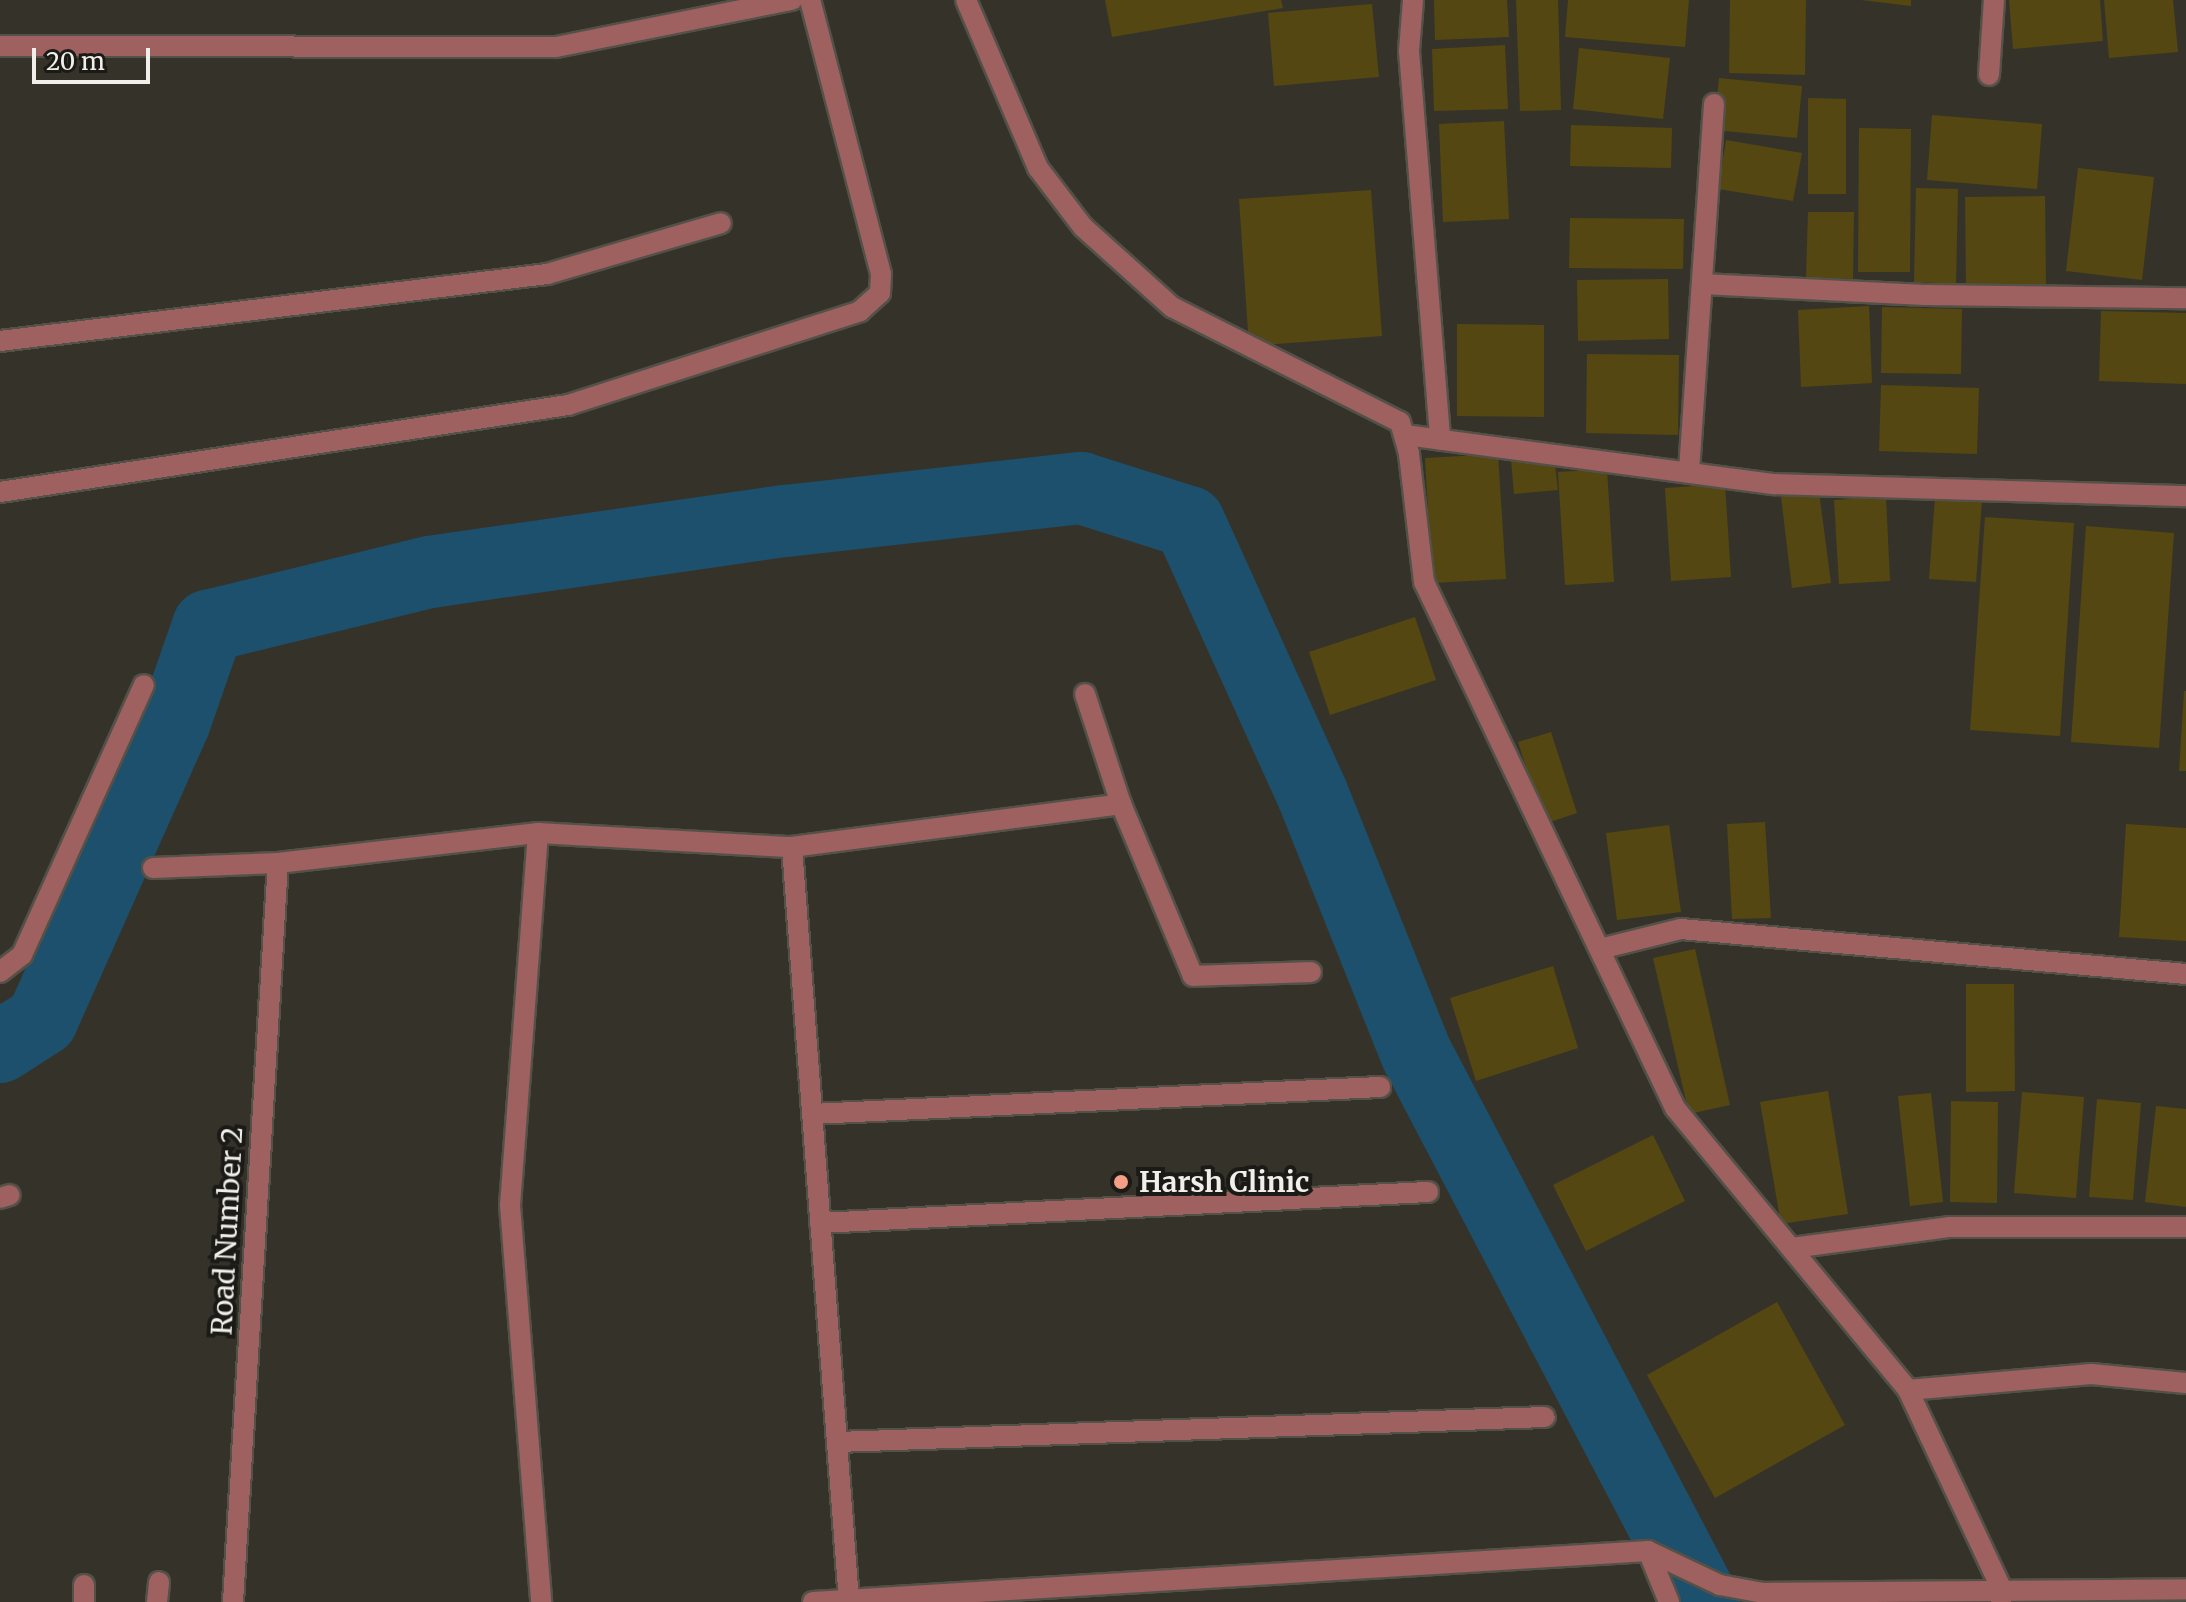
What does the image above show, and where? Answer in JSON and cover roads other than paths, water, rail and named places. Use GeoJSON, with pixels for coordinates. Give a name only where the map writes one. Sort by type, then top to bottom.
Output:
{"type":"FeatureCollection","features":[{"type":"Feature","properties":{"kind":"street"},"geometry":{"type":"LineString","coordinates":[[0,46],[556,47],[792,0]]}},
{"type":"Feature","properties":{"kind":"street"},"geometry":{"type":"LineString","coordinates":[[0,492],[568,405],[860,311],[880,293],[881,274],[810,0]]}},
{"type":"Feature","properties":{"kind":"street"},"geometry":{"type":"LineString","coordinates":[[966,0],[1038,168],[1083,227],[1172,307],[1266,357],[1386,410],[1400,422],[1405,435],[1424,582],[1675,1108],[1908,1390],[2001,1595]]}},
{"type":"Feature","properties":{"kind":"street"},"geometry":{"type":"LineString","coordinates":[[1413,0],[1409,51],[1440,440]]}},
{"type":"Feature","properties":{"kind":"street"},"geometry":{"type":"LineString","coordinates":[[1989,75],[1994,0]]}},
{"type":"Feature","properties":{"kind":"street"},"geometry":{"type":"LineString","coordinates":[[1689,471],[1714,104]]}},
{"type":"Feature","properties":{"kind":"street"},"geometry":{"type":"LineString","coordinates":[[0,341],[547,274],[721,223]]}},
{"type":"Feature","properties":{"kind":"street"},"geometry":{"type":"LineString","coordinates":[[1702,284],[1925,295],[2186,298]]}},
{"type":"Feature","properties":{"kind":"street"},"geometry":{"type":"LineString","coordinates":[[1405,435],[1790,485],[2186,496]]}},
{"type":"Feature","properties":{"kind":"street"},"geometry":{"type":"LineString","coordinates":[[0,972],[22,955],[144,685]]}},
{"type":"Feature","properties":{"kind":"street"},"geometry":{"type":"LineString","coordinates":[[1085,694],[1121,804],[1193,976],[1311,972]]}},
{"type":"Feature","properties":{"kind":"street"},"geometry":{"type":"LineString","coordinates":[[153,868],[278,863],[538,833],[792,847],[1121,804]]}},
{"type":"Feature","properties":{"kind":"street"},"geometry":{"type":"LineString","coordinates":[[538,833],[510,1205],[541,1602]]}},
{"type":"Feature","properties":{"kind":"street"},"geometry":{"type":"LineString","coordinates":[[792,847],[849,1601]]}},
{"type":"Feature","properties":{"kind":"street","name":"Road Number 2"},"geometry":{"type":"LineString","coordinates":[[233,1602],[278,863]]}},
{"type":"Feature","properties":{"kind":"street"},"geometry":{"type":"LineString","coordinates":[[1600,949],[1681,929],[2186,974]]}},
{"type":"Feature","properties":{"kind":"street"},"geometry":{"type":"LineString","coordinates":[[812,1114],[1380,1087]]}},
{"type":"Feature","properties":{"kind":"street"},"geometry":{"type":"LineString","coordinates":[[820,1223],[1428,1192]]}},
{"type":"Feature","properties":{"kind":"street"},"geometry":{"type":"LineString","coordinates":[[1792,1248],[1949,1227],[2186,1227]]}},
{"type":"Feature","properties":{"kind":"street"},"geometry":{"type":"LineString","coordinates":[[1908,1390],[2091,1374],[2186,1383]]}},
{"type":"Feature","properties":{"kind":"street"},"geometry":{"type":"LineString","coordinates":[[837,1442],[1545,1417]]}},
{"type":"Feature","properties":{"kind":"street"},"geometry":{"type":"LineString","coordinates":[[1658,1554],[1669,1602]]}},
{"type":"Feature","properties":{"kind":"street"},"geometry":{"type":"LineString","coordinates":[[813,1602],[1658,1554],[1720,1585],[1786,1594],[2001,1595],[2186,1589]]}},
{"type":"Feature","properties":{"kind":"waterway"},"geometry":{"type":"LineString","coordinates":[[0,1047],[42,1020],[175,721],[208,626],[430,572],[786,521],[1081,488],[1189,522],[1312,793],[1416,1053],[1704,1602]]}},
{"type":"Feature","properties":{"kind":"place","name":"Harsh Clinic"},"geometry":{"type":"Point","coordinates":[1121,1182]}}]}
